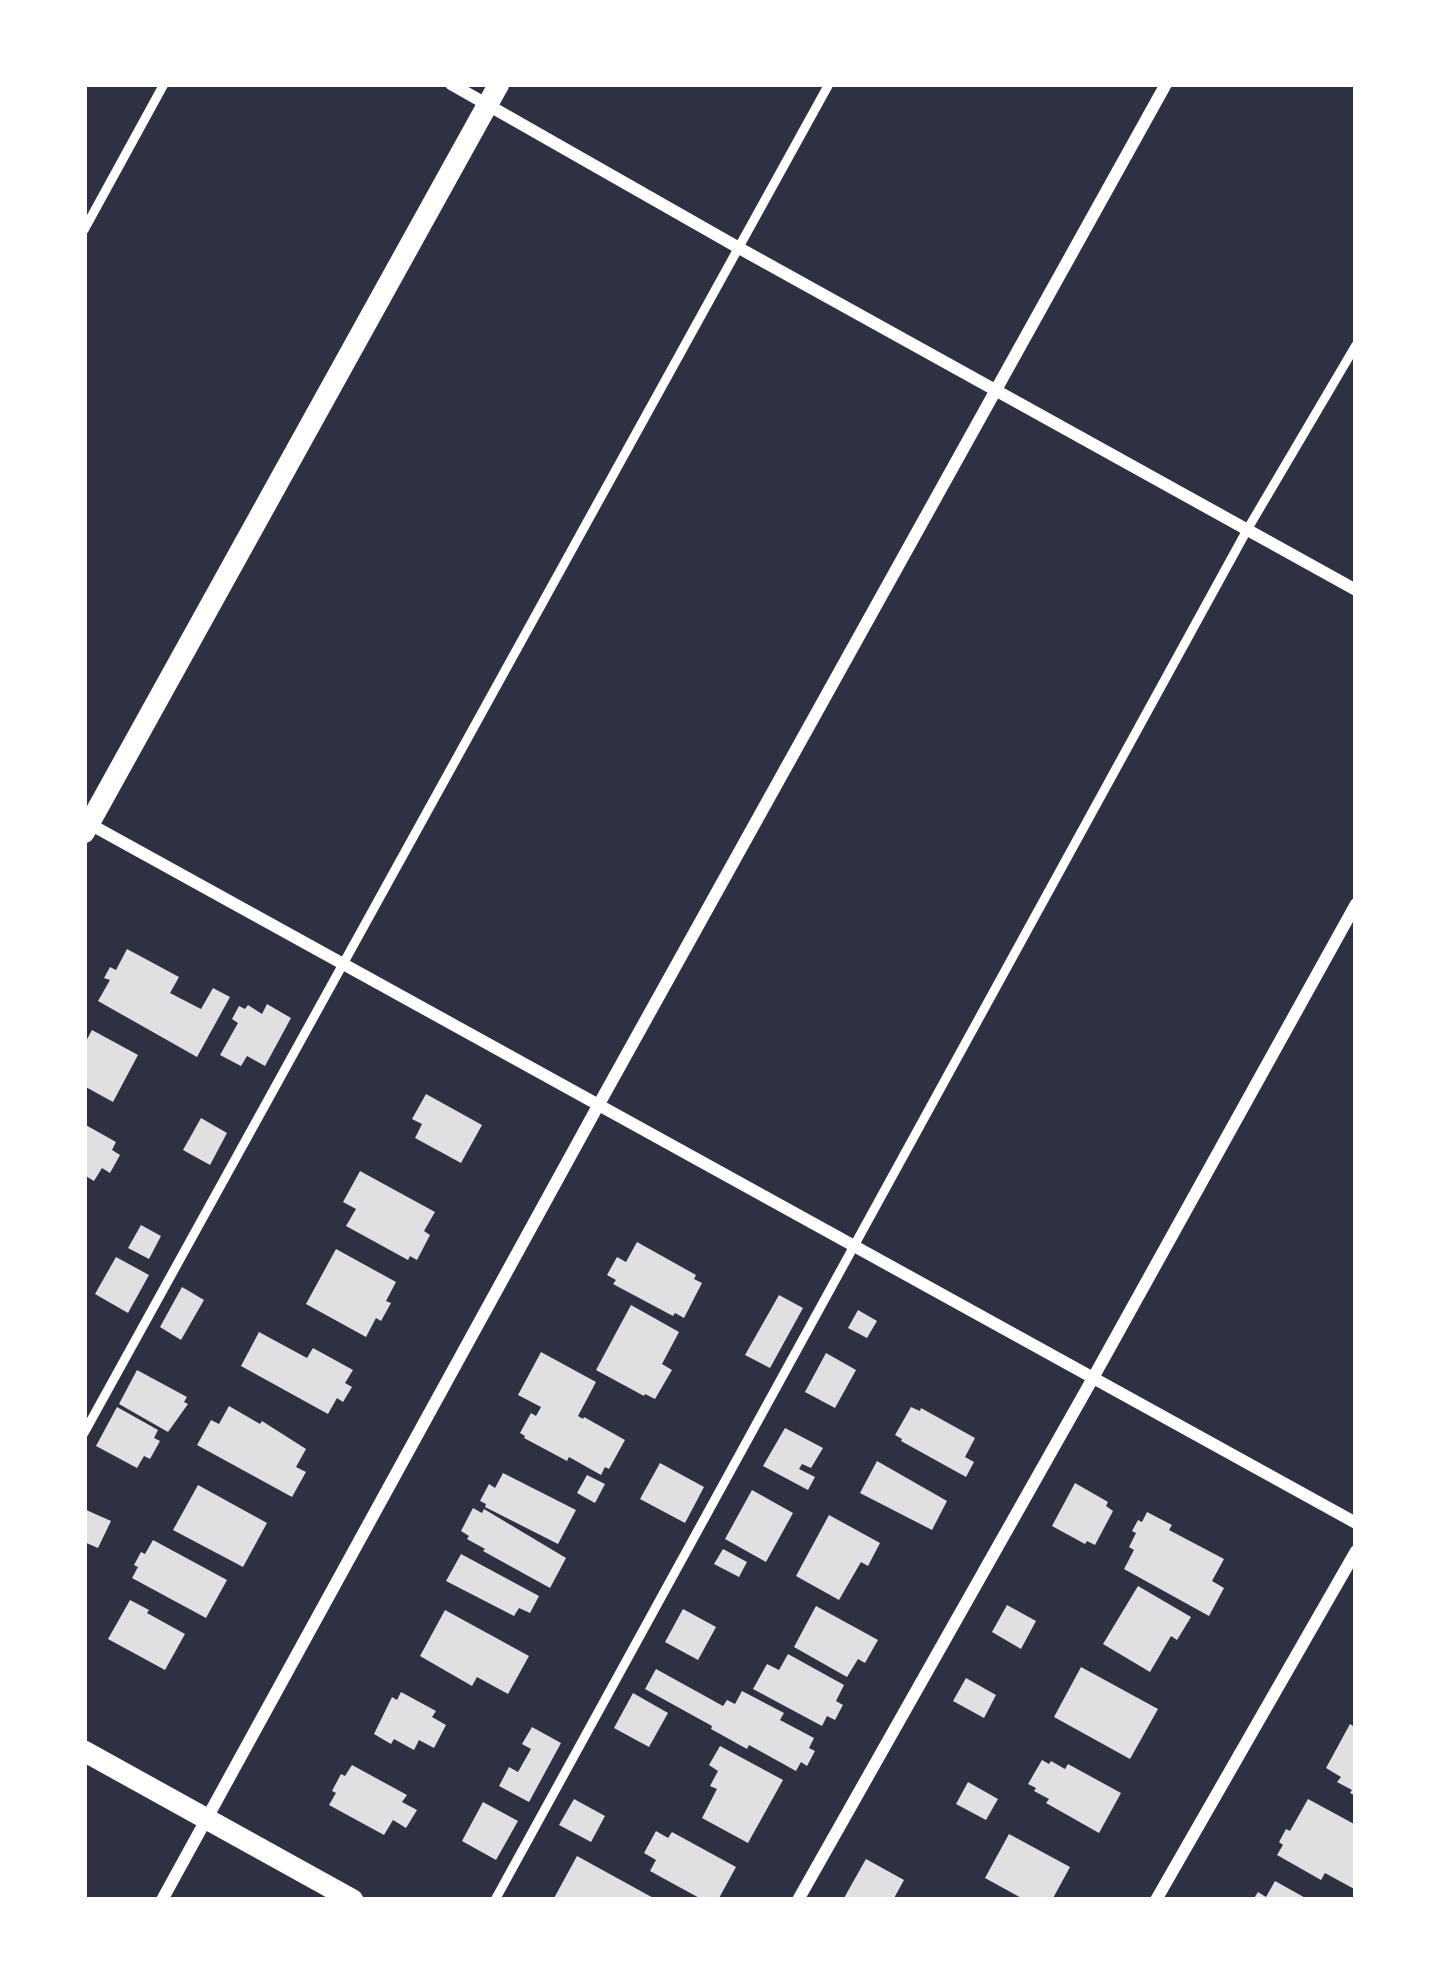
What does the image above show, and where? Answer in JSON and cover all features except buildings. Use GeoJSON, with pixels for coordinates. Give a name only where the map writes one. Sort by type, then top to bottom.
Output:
{"type":"FeatureCollection","features":[{"type":"Feature","properties":{"kind":"street"},"geometry":{"type":"LineString","coordinates":[[451,84],[494,94],[739,248],[1356,590]]}},
{"type":"Feature","properties":{"kind":"street"},"geometry":{"type":"LineString","coordinates":[[162,1900],[1166,84]]}},
{"type":"Feature","properties":{"kind":"street"},"geometry":{"type":"LineString","coordinates":[[494,94],[86,826],[1356,1523]]}},
{"type":"Feature","properties":{"kind":"street"},"geometry":{"type":"LineString","coordinates":[[798,1900],[1356,904]]}},
{"type":"Feature","properties":{"kind":"street"},"geometry":{"type":"LineString","coordinates":[[1156,1900],[1356,1551]]}},
{"type":"Feature","properties":{"kind":"street"},"geometry":{"type":"LineString","coordinates":[[84,1751],[353,1900]]}},
{"type":"Feature","properties":{"kind":"lane"},"geometry":{"type":"LineString","coordinates":[[84,230],[164,84]]}},
{"type":"Feature","properties":{"kind":"lane"},"geometry":{"type":"LineString","coordinates":[[84,1433],[829,84]]}},
{"type":"Feature","properties":{"kind":"lane"},"geometry":{"type":"LineString","coordinates":[[494,1900],[1247,530],[1356,345]]}}]}
